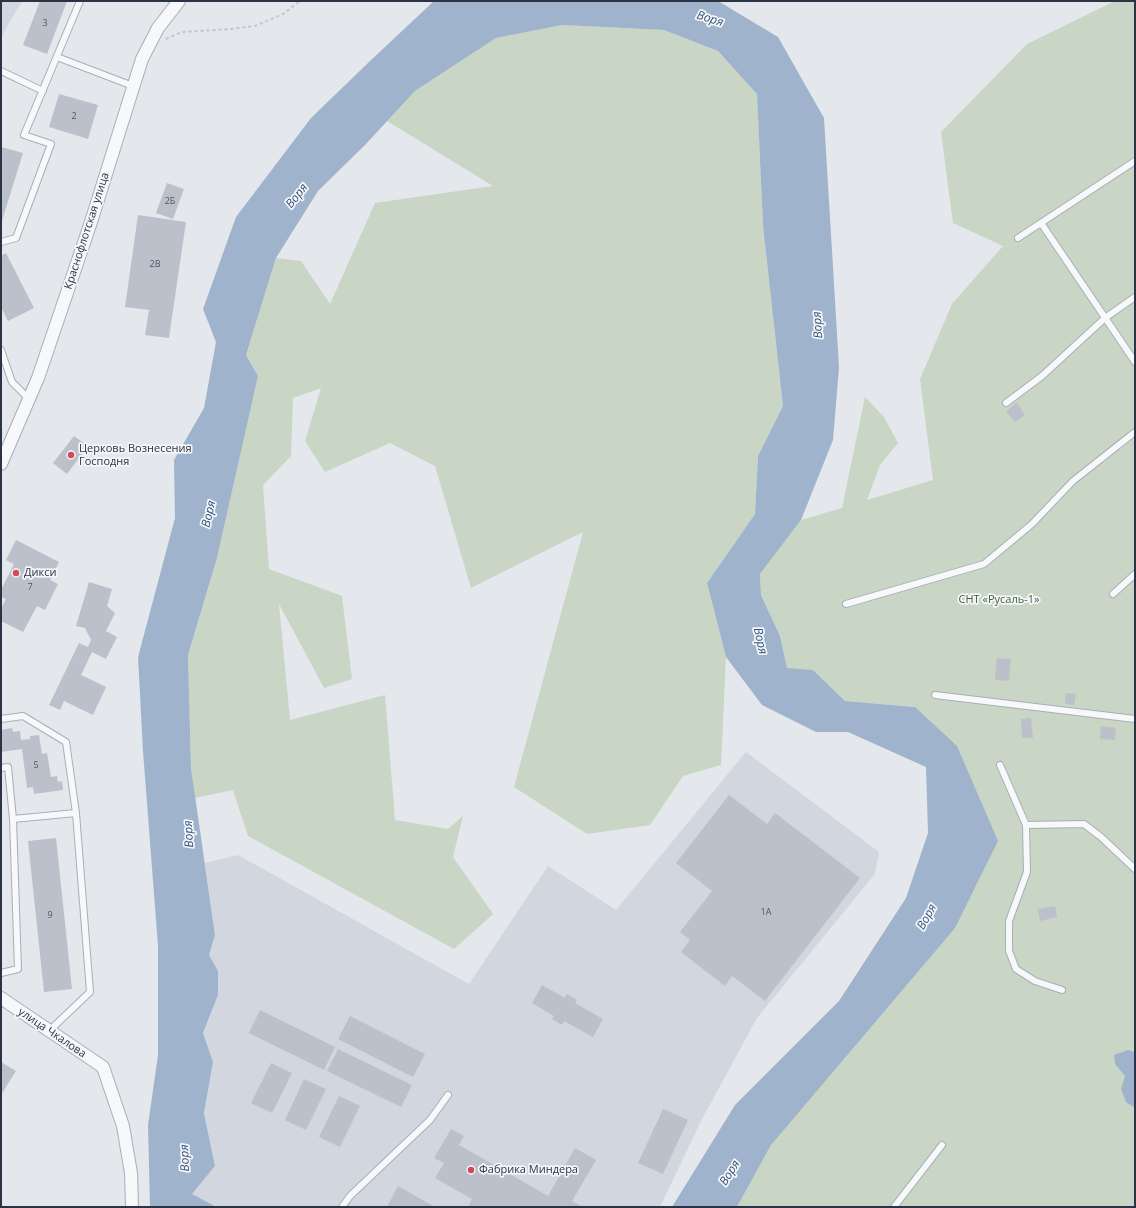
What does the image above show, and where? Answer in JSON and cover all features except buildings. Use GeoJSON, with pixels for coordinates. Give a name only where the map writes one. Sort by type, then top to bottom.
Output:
{"type":"FeatureCollection","features":[{"type":"Feature","properties":{"kind":"street","name":"Краснофлотская улица"},"geometry":{"type":"LineString","coordinates":[[1,464],[38,378],[88,229],[142,59],[158,28],[178,1]]}},
{"type":"Feature","properties":{"kind":"street","name":"улица Чкалова"},"geometry":{"type":"LineString","coordinates":[[1,998],[102,1067],[123,1126],[131,1173],[132,1207]]}},
{"type":"Feature","properties":{"kind":"lane"},"geometry":{"type":"LineString","coordinates":[[1,242],[16,238],[51,144],[24,134],[80,1]]}},
{"type":"Feature","properties":{"kind":"lane"},"geometry":{"type":"LineString","coordinates":[[57,57],[133,86]]}},
{"type":"Feature","properties":{"kind":"lane"},"geometry":{"type":"LineString","coordinates":[[1,71],[43,91]]}},
{"type":"Feature","properties":{"kind":"lane"},"geometry":{"type":"LineString","coordinates":[[1018,238],[1135,161]]}},
{"type":"Feature","properties":{"kind":"lane"},"geometry":{"type":"LineString","coordinates":[[1041,223],[1135,362]]}},
{"type":"Feature","properties":{"kind":"lane"},"geometry":{"type":"LineString","coordinates":[[1006,403],[1042,376],[1105,318],[1135,297]]}},
{"type":"Feature","properties":{"kind":"lane"},"geometry":{"type":"LineString","coordinates":[[1,350],[12,382],[29,399]]}},
{"type":"Feature","properties":{"kind":"lane"},"geometry":{"type":"LineString","coordinates":[[846,604],[984,564],[1032,524],[1073,481],[1135,432]]}},
{"type":"Feature","properties":{"kind":"lane"},"geometry":{"type":"LineString","coordinates":[[1113,594],[1135,574]]}},
{"type":"Feature","properties":{"kind":"lane"},"geometry":{"type":"LineString","coordinates":[[935,695],[1135,719]]}},
{"type":"Feature","properties":{"kind":"lane"},"geometry":{"type":"LineString","coordinates":[[1,719],[23,716],[66,742],[76,813],[90,992],[49,1031]]}},
{"type":"Feature","properties":{"kind":"lane"},"geometry":{"type":"LineString","coordinates":[[1000,765],[1026,825],[1027,872],[1009,922],[1009,951],[1016,969],[1035,981],[1062,990]]}},
{"type":"Feature","properties":{"kind":"lane"},"geometry":{"type":"LineString","coordinates":[[1,768],[8,767],[13,819],[18,969],[1,973]]}},
{"type":"Feature","properties":{"kind":"lane"},"geometry":{"type":"LineString","coordinates":[[13,819],[76,813]]}},
{"type":"Feature","properties":{"kind":"lane"},"geometry":{"type":"LineString","coordinates":[[1026,825],[1084,824],[1101,837],[1135,869]]}},
{"type":"Feature","properties":{"kind":"lane"},"geometry":{"type":"LineString","coordinates":[[342,1207],[350,1196],[430,1120],[448,1095]]}},
{"type":"Feature","properties":{"kind":"lane"},"geometry":{"type":"LineString","coordinates":[[894,1207],[942,1145]]}},
{"type":"Feature","properties":{"kind":"path"},"geometry":{"type":"LineString","coordinates":[[166,40],[182,32],[230,30],[255,26],[283,14],[300,1]]}},
{"type":"Feature","properties":{"kind":"shaded area"},"geometry":{"type":"Polygon","coordinates":[[[1,1],[22,1],[1,37],[1,1]]]}},
{"type":"Feature","properties":{"kind":"shaded area"},"geometry":{"type":"Polygon","coordinates":[[[746,752],[879,852],[875,874],[757,1018],[701,1121],[660,1207],[213,1207],[213,1205],[192,1194],[215,1166],[204,1113],[213,1062],[203,1033],[218,995],[218,971],[209,955],[215,935],[205,863],[238,855],[469,984],[548,866],[616,910],[746,752]]]}},
{"type":"Feature","properties":{"kind":"green space","name":"СНТ «Русаль-1»"},"geometry":{"type":"Polygon","coordinates":[[[1115,1],[1135,1],[1135,1207],[737,1207],[771,1145],[998,841],[915,707],[845,701],[813,670],[787,669],[780,636],[761,595],[760,574],[801,520],[842,508],[865,397],[884,417],[898,443],[880,465],[867,500],[933,480],[920,379],[952,304],[1003,246],[953,223],[941,132],[1027,44],[1115,1]]]}},
{"type":"Feature","properties":{"kind":"green space"},"geometry":{"type":"Polygon","coordinates":[[[562,25],[664,30],[718,51],[757,93],[763,226],[783,406],[758,456],[755,514],[707,583],[726,657],[721,765],[683,776],[650,825],[587,834],[514,787],[583,532],[471,588],[435,466],[390,443],[325,472],[305,441],[321,388],[293,398],[291,456],[263,485],[269,569],[342,596],[352,679],[324,688],[279,604],[290,720],[385,695],[395,820],[448,829],[463,816],[453,857],[493,914],[454,949],[248,836],[233,790],[195,798],[191,768],[188,655],[217,558],[258,376],[246,355],[276,258],[301,261],[330,304],[375,203],[493,186],[387,121],[415,91],[496,38],[562,25]]]}},
{"type":"Feature","properties":{"kind":"water","name":"Воря"},"geometry":{"type":"Polygon","coordinates":[[[434,1],[718,1],[778,37],[824,118],[839,367],[833,440],[801,520],[760,574],[761,595],[780,636],[787,668],[813,670],[845,701],[915,707],[957,746],[998,841],[955,928],[771,1145],[737,1207],[672,1207],[735,1105],[839,1001],[906,898],[928,833],[926,767],[848,732],[816,732],[762,705],[726,657],[707,583],[755,514],[758,456],[783,406],[763,226],[757,94],[718,51],[664,30],[562,25],[496,38],[415,91],[365,145],[318,191],[276,258],[246,355],[258,376],[217,558],[188,655],[191,768],[215,935],[209,955],[218,971],[218,995],[203,1033],[213,1062],[204,1113],[215,1166],[192,1194],[213,1205],[213,1207],[150,1207],[148,1125],[158,1055],[158,946],[143,751],[138,657],[175,518],[174,460],[204,408],[216,342],[203,309],[236,217],[311,118],[434,1]]]}},
{"type":"Feature","properties":{"kind":"water"},"geometry":{"type":"Polygon","coordinates":[[[1128,1050],[1135,1052],[1135,1108],[1126,1102],[1121,1089],[1125,1076],[1115,1064],[1114,1055],[1128,1050]]]}},
{"type":"Feature","properties":{"kind":"place","name":"Церковь Вознесения Господня"},"geometry":{"type":"Point","coordinates":[71,455]}},
{"type":"Feature","properties":{"kind":"place","name":"Дикси"},"geometry":{"type":"Point","coordinates":[16,573]}},
{"type":"Feature","properties":{"kind":"place","name":"Фабрика Миндера"},"geometry":{"type":"Point","coordinates":[471,1170]}}]}
